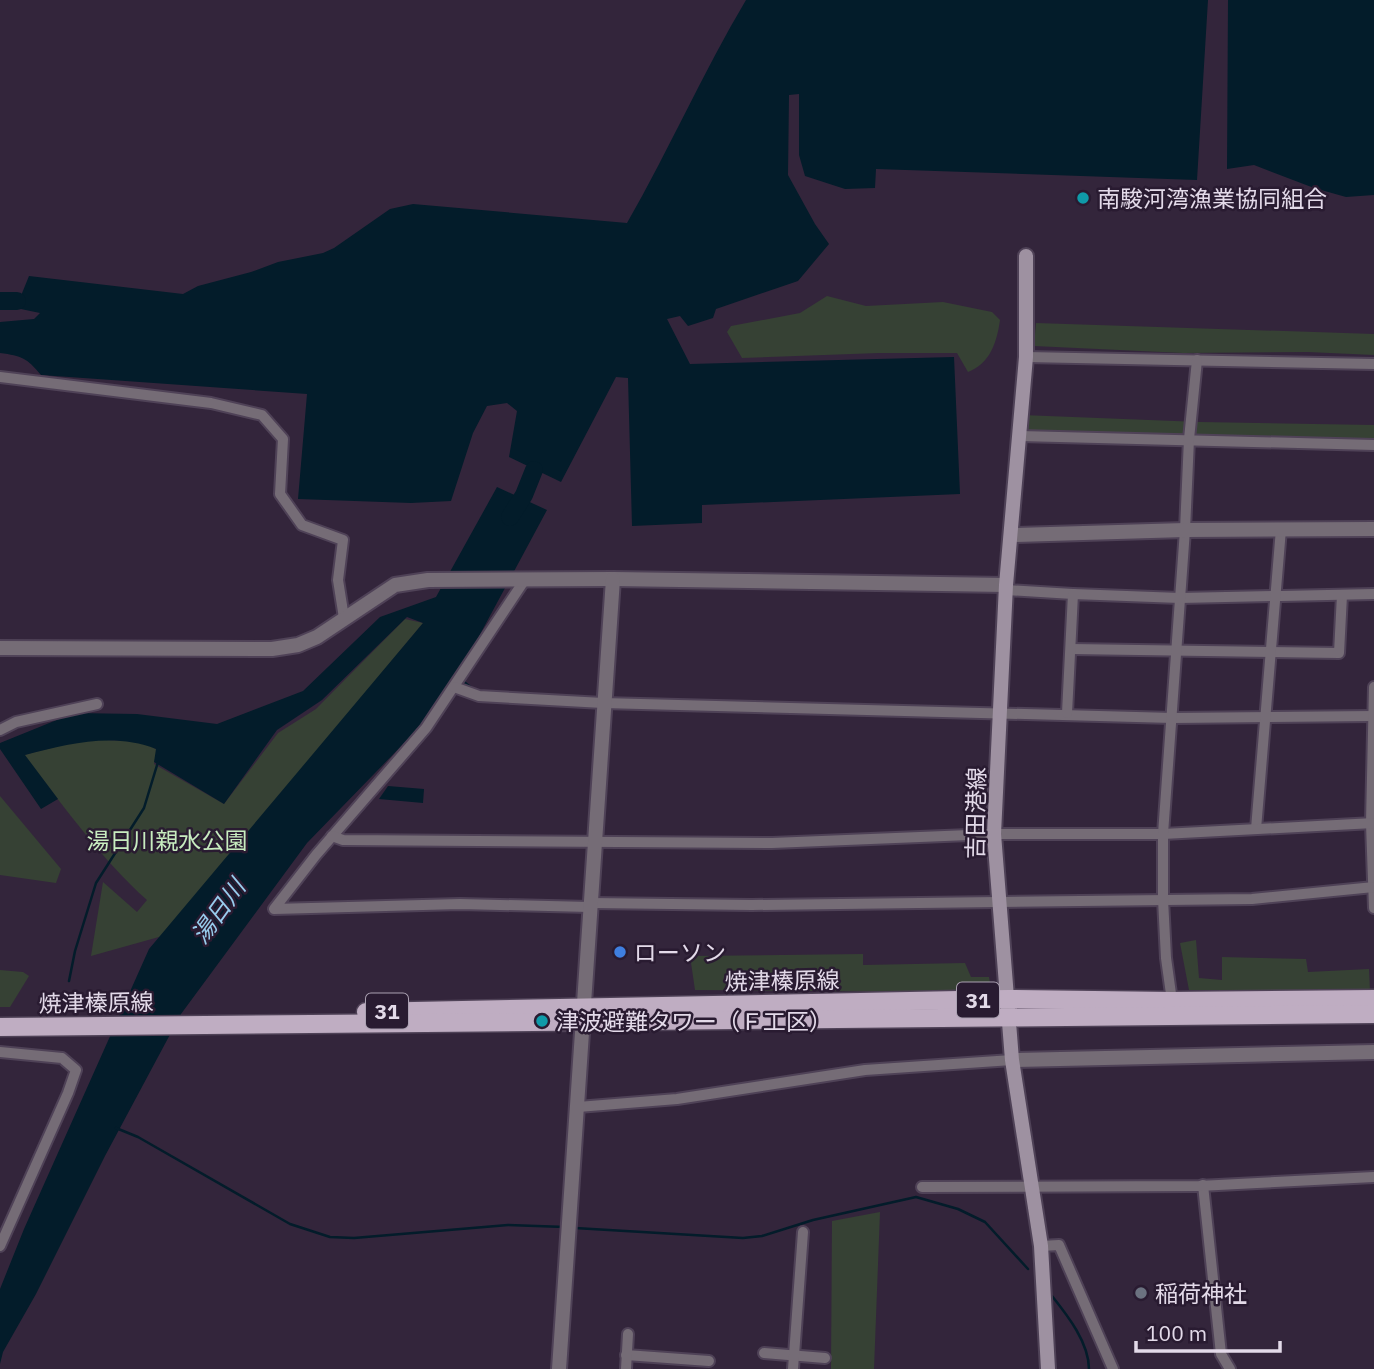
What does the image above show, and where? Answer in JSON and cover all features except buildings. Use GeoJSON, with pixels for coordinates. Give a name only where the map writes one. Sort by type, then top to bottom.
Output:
{"type":"FeatureCollection","features":[{"type":"Feature","properties":{"kind":"main road","name":"吉田港線"},"geometry":{"type":"LineString","coordinates":[[1026,256],[1026,357],[1006,587],[994,834],[1012,1060],[1041,1246],[1048,1369]]}},
{"type":"Feature","properties":{"kind":"main road","name":"焼津榛原線"},"geometry":{"type":"LineString","coordinates":[[0,1027],[192,1025],[395,1010],[582,1015],[1374,999]]}},
{"type":"Feature","properties":{"kind":"main road","name":"焼津榛原線"},"geometry":{"type":"LineString","coordinates":[[1009,1008],[1374,1014]]}},
{"type":"Feature","properties":{"kind":"street"},"geometry":{"type":"LineString","coordinates":[[1026,357],[1374,364]]}},
{"type":"Feature","properties":{"kind":"street"},"geometry":{"type":"LineString","coordinates":[[1172,1001],[1166,958],[1163,899],[1164,834],[1189,439],[1197,360]]}},
{"type":"Feature","properties":{"kind":"street"},"geometry":{"type":"LineString","coordinates":[[0,377],[211,402],[262,415],[283,439],[280,494],[302,525],[343,540],[338,580],[344,618]]}},
{"type":"Feature","properties":{"kind":"street"},"geometry":{"type":"LineString","coordinates":[[1020,436],[1374,445]]}},
{"type":"Feature","properties":{"kind":"street"},"geometry":{"type":"LineString","coordinates":[[1256,829],[1263,718],[1281,529]]}},
{"type":"Feature","properties":{"kind":"street"},"geometry":{"type":"LineString","coordinates":[[1012,535],[1185,530],[1374,529]]}},
{"type":"Feature","properties":{"kind":"street"},"geometry":{"type":"LineString","coordinates":[[0,648],[272,649],[298,645],[395,585],[428,580],[613,579],[1006,587],[1073,594],[1180,598],[1374,594]]}},
{"type":"Feature","properties":{"kind":"street"},"geometry":{"type":"LineString","coordinates":[[559,1369],[613,579]]}},
{"type":"Feature","properties":{"kind":"street"},"geometry":{"type":"LineString","coordinates":[[522,581],[426,728],[332,836],[274,909],[460,904],[752,905],[1252,898],[1373,887]]}},
{"type":"Feature","properties":{"kind":"street"},"geometry":{"type":"LineString","coordinates":[[1067,713],[1073,594]]}},
{"type":"Feature","properties":{"kind":"street"},"geometry":{"type":"LineString","coordinates":[[1072,649],[1339,653],[1342,595]]}},
{"type":"Feature","properties":{"kind":"street"},"geometry":{"type":"LineString","coordinates":[[454,687],[479,696],[603,703],[1067,713],[1173,718],[1373,716]]}},
{"type":"Feature","properties":{"kind":"street"},"geometry":{"type":"LineString","coordinates":[[1374,687],[1374,908]]}},
{"type":"Feature","properties":{"kind":"street"},"geometry":{"type":"LineString","coordinates":[[0,730],[16,722],[97,704]]}},
{"type":"Feature","properties":{"kind":"street"},"geometry":{"type":"LineString","coordinates":[[332,836],[343,840],[772,843],[994,834],[1164,834],[1373,823]]}},
{"type":"Feature","properties":{"kind":"street"},"geometry":{"type":"LineString","coordinates":[[0,1052],[62,1058],[76,1070],[0,1246]]}},
{"type":"Feature","properties":{"kind":"street"},"geometry":{"type":"LineString","coordinates":[[578,1107],[677,1100],[865,1070],[1012,1060],[1374,1052]]}},
{"type":"Feature","properties":{"kind":"street"},"geometry":{"type":"LineString","coordinates":[[922,1187],[1203,1185],[1374,1177]]}},
{"type":"Feature","properties":{"kind":"street"},"geometry":{"type":"LineString","coordinates":[[1203,1185],[1221,1354],[1230,1369]]}},
{"type":"Feature","properties":{"kind":"street"},"geometry":{"type":"LineString","coordinates":[[793,1369],[803,1232]]}},
{"type":"Feature","properties":{"kind":"street"},"geometry":{"type":"LineString","coordinates":[[1041,1246],[1059,1245],[1113,1369]]}},
{"type":"Feature","properties":{"kind":"street"},"geometry":{"type":"LineString","coordinates":[[626,1369],[628,1334]]}},
{"type":"Feature","properties":{"kind":"street"},"geometry":{"type":"LineString","coordinates":[[764,1353],[825,1358]]}},
{"type":"Feature","properties":{"kind":"street"},"geometry":{"type":"LineString","coordinates":[[626,1355],[709,1361]]}},
{"type":"Feature","properties":{"kind":"green space"},"geometry":{"type":"Polygon","coordinates":[[[827,296],[866,306],[943,302],[992,312],[1000,320],[999,328],[987,358],[968,372],[957,353],[742,358],[727,332],[731,326],[800,313],[827,296]]]}},
{"type":"Feature","properties":{"kind":"green space"},"geometry":{"type":"Polygon","coordinates":[[[1036,323],[1374,334],[1374,355],[1308,352],[1183,353],[1034,346],[1036,323]]]}},
{"type":"Feature","properties":{"kind":"green space"},"geometry":{"type":"Polygon","coordinates":[[[1022,415],[1374,425],[1374,444],[1020,436],[1022,415]]]}},
{"type":"Feature","properties":{"kind":"green space","name":"湯日川親水公園"},"geometry":{"type":"Polygon","coordinates":[[[405,619],[423,623],[166,935],[91,956],[103,882],[137,912],[147,900],[98,849],[24,755],[85,739],[145,742],[157,750],[154,764],[224,804],[278,733],[316,709],[405,619]]]}},
{"type":"Feature","properties":{"kind":"green space"},"geometry":{"type":"Polygon","coordinates":[[[0,796],[61,869],[56,883],[0,875],[0,796]]]}},
{"type":"Feature","properties":{"kind":"green space"},"geometry":{"type":"Polygon","coordinates":[[[1196,940],[1199,978],[1222,980],[1222,957],[1306,959],[1308,972],[1369,969],[1370,991],[1189,990],[1180,943],[1196,940]]]}},
{"type":"Feature","properties":{"kind":"green space"},"geometry":{"type":"Polygon","coordinates":[[[863,954],[863,965],[965,963],[971,977],[989,977],[991,989],[926,992],[695,990],[690,956],[863,954]]]}},
{"type":"Feature","properties":{"kind":"green space"},"geometry":{"type":"Polygon","coordinates":[[[0,970],[23,972],[29,976],[10,1007],[0,1007],[0,970]]]}},
{"type":"Feature","properties":{"kind":"green space"},"geometry":{"type":"Polygon","coordinates":[[[880,1212],[874,1369],[831,1369],[832,1221],[880,1212]]]}},
{"type":"Feature","properties":{"kind":"water"},"geometry":{"type":"Polygon","coordinates":[[[746,0],[1208,0],[1197,180],[876,169],[875,188],[845,189],[805,176],[799,155],[799,94],[789,95],[788,175],[829,244],[798,281],[716,309],[713,318],[688,326],[680,316],[667,319],[690,364],[954,357],[960,494],[702,505],[702,523],[632,526],[628,378],[616,377],[561,482],[509,457],[517,411],[507,403],[487,406],[473,433],[451,501],[411,503],[298,499],[307,394],[41,375],[23,359],[0,353],[0,322],[34,319],[40,313],[16,308],[29,276],[183,294],[198,286],[278,262],[323,253],[390,209],[413,204],[627,223],[746,0]]]}},
{"type":"Feature","properties":{"kind":"water"},"geometry":{"type":"Polygon","coordinates":[[[1228,0],[1374,0],[1374,195],[1346,197],[1254,165],[1227,169],[1228,0]]]}},
{"type":"Feature","properties":{"kind":"water"},"geometry":{"type":"Polygon","coordinates":[[[497,487],[547,510],[443,703],[307,843],[181,1014],[105,1156],[36,1294],[3,1352],[0,1364],[0,1289],[24,1229],[149,949],[423,623],[407,617],[322,700],[277,730],[224,804],[154,762],[156,749],[123,741],[107,741],[74,744],[25,755],[58,799],[41,809],[0,749],[0,743],[74,713],[137,714],[217,724],[303,691],[380,617],[436,597],[497,487]]]}},
{"type":"Feature","properties":{"kind":"water"},"geometry":{"type":"Polygon","coordinates":[[[388,786],[424,789],[423,803],[379,799],[388,786]]]}},
{"type":"Feature","properties":{"kind":"waterway"},"geometry":{"type":"LineString","coordinates":[[0,301],[17,301]]}},
{"type":"Feature","properties":{"kind":"waterway","name":"湯日川"},"geometry":{"type":"LineString","coordinates":[[510,517],[524,495],[534,470]]}},
{"type":"Feature","properties":{"kind":"waterway"},"geometry":{"type":"LineString","coordinates":[[464,682],[473,689]]}},
{"type":"Feature","properties":{"kind":"waterway"},"geometry":{"type":"LineString","coordinates":[[69,981],[75,951],[96,883],[144,808],[158,762]]}},
{"type":"Feature","properties":{"kind":"waterway"},"geometry":{"type":"LineString","coordinates":[[116,1128],[138,1137],[290,1224],[330,1237],[354,1238],[508,1225],[565,1227]]}},
{"type":"Feature","properties":{"kind":"waterway"},"geometry":{"type":"LineString","coordinates":[[575,1228],[743,1238],[762,1236],[813,1220],[916,1197],[958,1209],[985,1222],[1028,1269]]}},
{"type":"Feature","properties":{"kind":"waterway"},"geometry":{"type":"LineString","coordinates":[[1052,1296],[1082,1340],[1089,1369]]}},
{"type":"Feature","properties":{"kind":"place","name":"南駿河湾漁業協同組合"},"geometry":{"type":"Point","coordinates":[1083,198]}},
{"type":"Feature","properties":{"kind":"place","name":"ローソン"},"geometry":{"type":"Point","coordinates":[620,952]}},
{"type":"Feature","properties":{"kind":"place","name":"津波避難タワー（Ｆ工区）"},"geometry":{"type":"Point","coordinates":[542,1021]}},
{"type":"Feature","properties":{"kind":"place","name":"稲荷神社"},"geometry":{"type":"Point","coordinates":[1141,1293]}}]}
